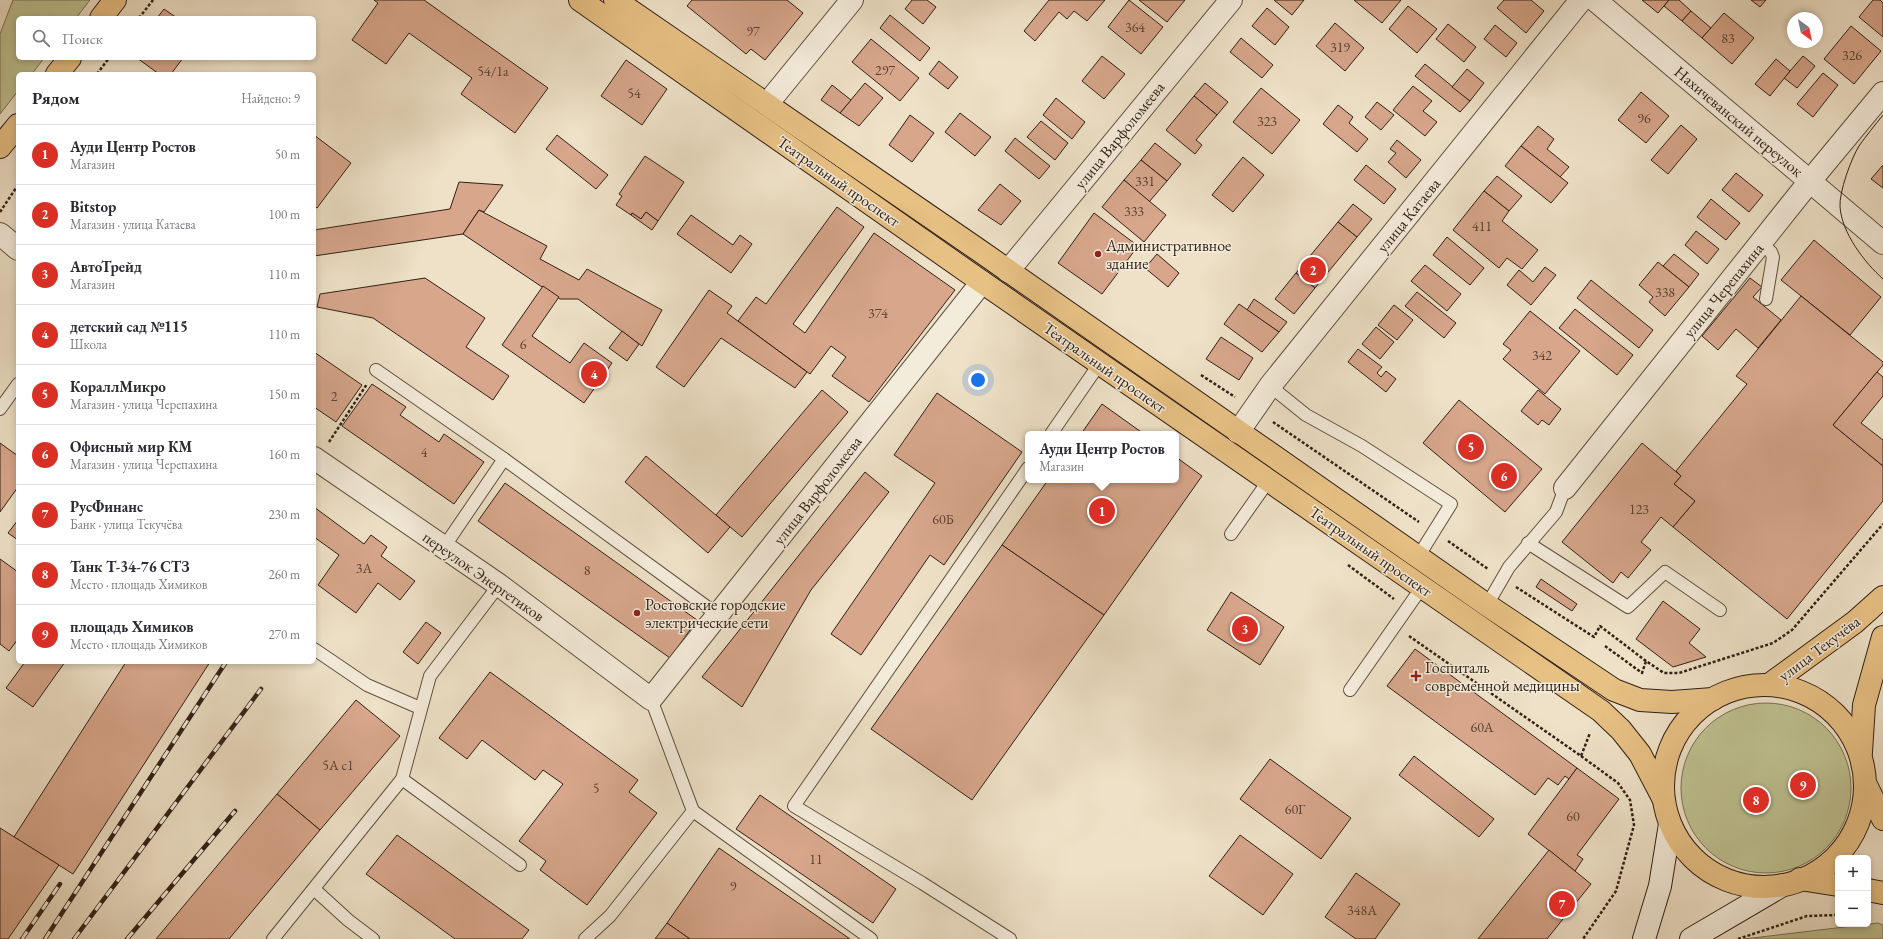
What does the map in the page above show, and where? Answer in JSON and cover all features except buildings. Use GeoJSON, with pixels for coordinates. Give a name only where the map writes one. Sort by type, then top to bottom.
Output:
{"type":"FeatureCollection","features":[{"type":"Feature","properties":{"kind":"main road"},"geometry":{"type":"LineString","coordinates":[[103,16],[115,0]]}},
{"type":"Feature","properties":{"kind":"main road","name":"Театральный проспект"},"geometry":{"type":"LineString","coordinates":[[580,0],[982,282],[1601,711],[1621,730],[1640,754],[1663,798]]}},
{"type":"Feature","properties":{"kind":"main road","name":"Театральный проспект"},"geometry":{"type":"LineString","coordinates":[[615,0],[1008,271],[1486,605],[1614,690],[1640,700],[1672,702],[1713,699]]}},
{"type":"Feature","properties":{"kind":"main road"},"geometry":{"type":"LineString","coordinates":[[59,72],[68,60]]}},
{"type":"Feature","properties":{"kind":"main road"},"geometry":{"type":"LineString","coordinates":[[0,147],[16,127]]}},
{"type":"Feature","properties":{"kind":"main road","name":"улица Текучёва"},"geometry":{"type":"LineString","coordinates":[[1773,682],[1855,622],[1883,597]]}},
{"type":"Feature","properties":{"kind":"main road","name":"улица Текучёва"},"geometry":{"type":"LineString","coordinates":[[1861,756],[1864,705],[1883,637]]}},
{"type":"Feature","properties":{"kind":"main road"},"geometry":{"type":"LineString","coordinates":[[1835,885],[1792,882],[1758,887],[1735,883],[1711,872],[1687,852],[1670,824],[1663,798],[1665,765],[1675,738],[1688,719],[1713,699],[1737,689],[1773,682],[1801,692],[1822,704],[1849,730],[1861,756],[1866,783],[1883,819]]}},
{"type":"Feature","properties":{"kind":"main road"},"geometry":{"type":"LineString","coordinates":[[1792,882],[1816,872],[1848,843],[1860,817],[1866,783]]}},
{"type":"Feature","properties":{"kind":"main road"},"geometry":{"type":"LineString","coordinates":[[1871,891],[1883,893]]}},
{"type":"Feature","properties":{"kind":"street"},"geometry":{"type":"LineString","coordinates":[[767,104],[852,0]]}},
{"type":"Feature","properties":{"kind":"street","name":"улица Варфоломеева"},"geometry":{"type":"LineString","coordinates":[[1008,271],[1231,0]]}},
{"type":"Feature","properties":{"kind":"street","name":"улица Катаева"},"geometry":{"type":"LineString","coordinates":[[1238,432],[1270,386],[1581,0]]}},
{"type":"Feature","properties":{"kind":"street","name":"Нахичеванский переулок"},"geometry":{"type":"LineString","coordinates":[[1595,0],[1883,243]]}},
{"type":"Feature","properties":{"kind":"street","name":"улица Черепахина"},"geometry":{"type":"LineString","coordinates":[[1565,488],[1760,243],[1883,93]]}},
{"type":"Feature","properties":{"kind":"street"},"geometry":{"type":"LineString","coordinates":[[0,234],[16,246]]}},
{"type":"Feature","properties":{"kind":"street","name":"улица Варфоломеева"},"geometry":{"type":"LineString","coordinates":[[651,699],[982,282]]}},
{"type":"Feature","properties":{"kind":"street","name":"переулок Энергетиков"},"geometry":{"type":"LineString","coordinates":[[316,459],[499,585],[651,699]]}},
{"type":"Feature","properties":{"kind":"street"},"geometry":{"type":"LineString","coordinates":[[1644,939],[1660,886],[1670,824]]}},
{"type":"Feature","properties":{"kind":"street"},"geometry":{"type":"LineString","coordinates":[[1691,939],[1792,882]]}},
{"type":"Feature","properties":{"kind":"lane"},"geometry":{"type":"LineString","coordinates":[[1760,243],[1771,252],[1773,257],[1766,299]]}},
{"type":"Feature","properties":{"kind":"lane"},"geometry":{"type":"LineString","coordinates":[[1053,431],[1100,364]]}},
{"type":"Feature","properties":{"kind":"lane"},"geometry":{"type":"LineString","coordinates":[[376,370],[504,460],[718,615]]}},
{"type":"Feature","properties":{"kind":"lane"},"geometry":{"type":"LineString","coordinates":[[1270,386],[1306,415],[1362,446],[1451,504],[1418,557]]}},
{"type":"Feature","properties":{"kind":"lane"},"geometry":{"type":"LineString","coordinates":[[0,409],[16,387]]}},
{"type":"Feature","properties":{"kind":"lane"},"geometry":{"type":"LineString","coordinates":[[444,547],[504,460]]}},
{"type":"Feature","properties":{"kind":"lane"},"geometry":{"type":"LineString","coordinates":[[1010,939],[922,883],[794,806],[1025,472]]}},
{"type":"Feature","properties":{"kind":"lane"},"geometry":{"type":"LineString","coordinates":[[1231,534],[1269,480]]}},
{"type":"Feature","properties":{"kind":"lane"},"geometry":{"type":"LineString","coordinates":[[1486,605],[1502,578],[1528,543],[1556,512],[1565,488]]}},
{"type":"Feature","properties":{"kind":"lane"},"geometry":{"type":"LineString","coordinates":[[1528,543],[1628,607],[1665,572],[1720,610]]}},
{"type":"Feature","properties":{"kind":"lane"},"geometry":{"type":"LineString","coordinates":[[273,939],[402,779],[420,708],[430,676],[499,585]]}},
{"type":"Feature","properties":{"kind":"lane"},"geometry":{"type":"LineString","coordinates":[[1350,690],[1422,587]]}},
{"type":"Feature","properties":{"kind":"lane"},"geometry":{"type":"LineString","coordinates":[[316,650],[367,685],[420,708]]}},
{"type":"Feature","properties":{"kind":"lane"},"geometry":{"type":"LineString","coordinates":[[651,699],[693,811],[871,939]]}},
{"type":"Feature","properties":{"kind":"lane"},"geometry":{"type":"LineString","coordinates":[[402,779],[520,865]]}},
{"type":"Feature","properties":{"kind":"lane"},"geometry":{"type":"LineString","coordinates":[[585,939],[610,916],[693,811]]}},
{"type":"Feature","properties":{"kind":"lane"},"geometry":{"type":"LineString","coordinates":[[314,889],[348,920],[373,939]]}},
{"type":"Feature","properties":{"kind":"path"},"geometry":{"type":"LineString","coordinates":[[141,16],[153,0]]}},
{"type":"Feature","properties":{"kind":"path"},"geometry":{"type":"LineString","coordinates":[[98,72],[108,60]]}},
{"type":"Feature","properties":{"kind":"path"},"geometry":{"type":"LineString","coordinates":[[0,213],[16,188]]}},
{"type":"Feature","properties":{"kind":"path"},"geometry":{"type":"LineString","coordinates":[[316,459],[376,370]]}},
{"type":"Feature","properties":{"kind":"path"},"geometry":{"type":"LineString","coordinates":[[1195,372],[1254,409],[1502,578],[1594,637],[1600,626],[1664,673],[1679,673],[1774,643],[1792,630],[1883,524]]}},
{"type":"Feature","properties":{"kind":"path"},"geometry":{"type":"LineString","coordinates":[[1394,626],[1618,782],[1630,800],[1634,825],[1616,891],[1583,939]]}},
{"type":"Feature","properties":{"kind":"path"},"geometry":{"type":"LineString","coordinates":[[1605,646],[1642,673],[1646,661]]}},
{"type":"Feature","properties":{"kind":"path"},"geometry":{"type":"LineString","coordinates":[[1581,756],[1591,734]]}},
{"type":"Feature","properties":{"kind":"path"},"geometry":{"type":"LineString","coordinates":[[1738,939],[1807,916],[1835,915]]}},
{"type":"Feature","properties":{"kind":"green space"},"geometry":{"type":"Polygon","coordinates":[[[13,0],[90,0],[78,16],[16,16],[16,60],[42,60],[34,72],[16,72],[16,94],[0,114],[0,34],[13,0]]]}},
{"type":"Feature","properties":{"kind":"green space"},"geometry":{"type":"Polygon","coordinates":[[[1766,703],[1791,707],[1806,713],[1820,722],[1832,734],[1841,748],[1847,763],[1851,788],[1847,813],[1841,828],[1832,842],[1820,854],[1806,863],[1791,869],[1766,873],[1741,869],[1726,863],[1712,854],[1700,842],[1691,828],[1685,813],[1681,788],[1685,763],[1691,748],[1700,734],[1712,722],[1726,713],[1741,707],[1766,703]]]}},
{"type":"Feature","properties":{"kind":"green space"},"geometry":{"type":"Polygon","coordinates":[[[1878,923],[1883,925],[1883,939],[1744,939],[1844,927],[1871,927],[1871,924],[1878,923]]]}},
{"type":"Feature","properties":{"kind":"tram line"},"geometry":{"type":"LineString","coordinates":[[1883,115],[1859,146],[1849,167],[1840,201],[1842,217],[1849,237],[1862,256],[1883,279]]}},
{"type":"Feature","properties":{"kind":"railway"},"geometry":{"type":"LineString","coordinates":[[45,939],[225,664]]}},
{"type":"Feature","properties":{"kind":"railway"},"geometry":{"type":"LineString","coordinates":[[74,939],[261,689]]}},
{"type":"Feature","properties":{"kind":"railway"},"geometry":{"type":"LineString","coordinates":[[127,939],[235,811]]}},
{"type":"Feature","properties":{"kind":"railway"},"geometry":{"type":"LineString","coordinates":[[22,939],[60,884]]}},
{"type":"Feature","properties":{"kind":"place","name":"Административное здание"},"geometry":{"type":"Point","coordinates":[1098,254]}},
{"type":"Feature","properties":{"kind":"place","name":"Bitstop"},"geometry":{"type":"Point","coordinates":[1313,270]}},
{"type":"Feature","properties":{"kind":"place","name":"детский сад №115"},"geometry":{"type":"Point","coordinates":[594,374]}},
{"type":"Feature","properties":{"kind":"place","name":"КораллМикро"},"geometry":{"type":"Point","coordinates":[1471,447]}},
{"type":"Feature","properties":{"kind":"place","name":"Офисный мир КМ"},"geometry":{"type":"Point","coordinates":[1504,476]}},
{"type":"Feature","properties":{"kind":"place","name":"Ауди Центр Ростов"},"geometry":{"type":"Point","coordinates":[1102,511]}},
{"type":"Feature","properties":{"kind":"place","name":"Ростовские городские электрические сети"},"geometry":{"type":"Point","coordinates":[637,613]}},
{"type":"Feature","properties":{"kind":"place","name":"АвтоТрейд"},"geometry":{"type":"Point","coordinates":[1245,629]}},
{"type":"Feature","properties":{"kind":"place","name":"Госпиталь современной медицины"},"geometry":{"type":"Point","coordinates":[1416,676]}},
{"type":"Feature","properties":{"kind":"place","name":"площадь Химиков"},"geometry":{"type":"Point","coordinates":[1803,785]}},
{"type":"Feature","properties":{"kind":"place","name":"Танк Т-34-76 СТЗ"},"geometry":{"type":"Point","coordinates":[1756,800]}},
{"type":"Feature","properties":{"kind":"place","name":"РусФинанс"},"geometry":{"type":"Point","coordinates":[1562,904]}}]}
